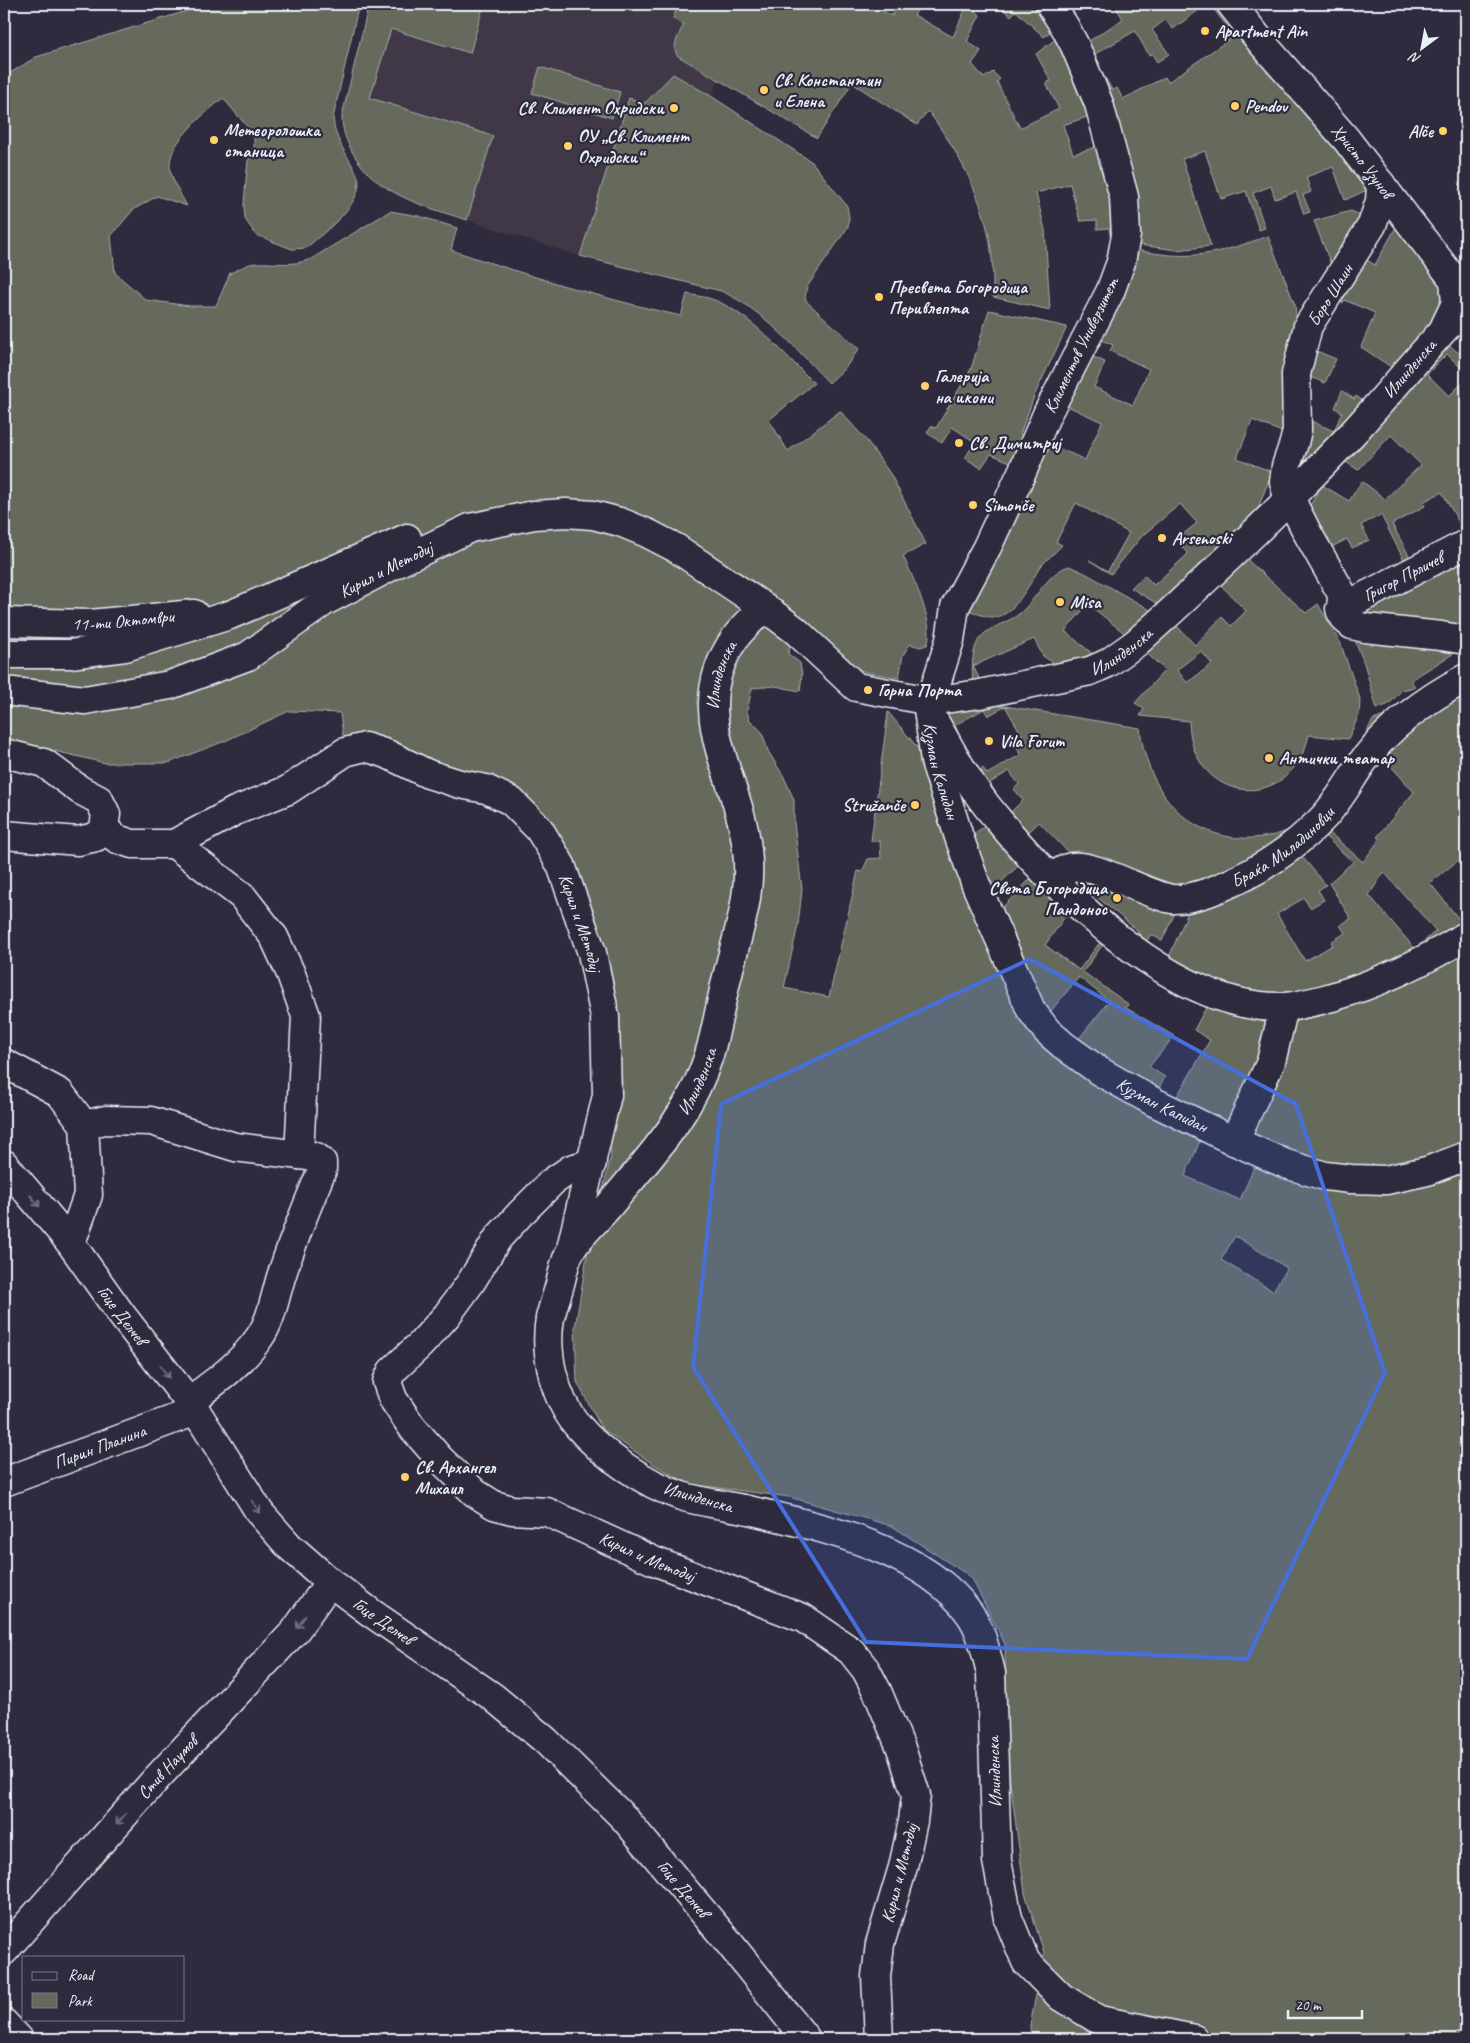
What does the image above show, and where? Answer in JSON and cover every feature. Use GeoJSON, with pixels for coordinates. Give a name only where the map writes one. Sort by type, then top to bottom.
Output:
{"type":"FeatureCollection","features":[{"type":"Feature","properties":{"kind":"street","name":"Климентов Универзитет"},"geometry":{"type":"LineString","coordinates":[[929,705],[950,640],[955,607],[987,547],[1060,386],[1110,292],[1125,246],[1124,197],[1098,104],[1070,36],[1050,4]]}},
{"type":"Feature","properties":{"kind":"street","name":"Христо Узунов"},"geometry":{"type":"LineString","coordinates":[[1231,4],[1262,43],[1346,139],[1454,280],[1456,303],[1442,330]]}},
{"type":"Feature","properties":{"kind":"street","name":"Боро Шаин"},"geometry":{"type":"LineString","coordinates":[[1290,498],[1284,482],[1284,474],[1297,430],[1296,374],[1305,335],[1315,314],[1372,225],[1380,201],[1381,184]]}},
{"type":"Feature","properties":{"kind":"street","name":"Илинденска"},"geometry":{"type":"LineString","coordinates":[[1194,2039],[1099,2020],[1061,1997],[1026,1962],[1008,1918],[997,1861],[991,1673],[984,1646],[973,1617],[957,1597],[936,1579],[911,1563],[884,1550],[807,1524],[683,1496],[652,1484],[625,1466],[599,1446],[578,1426],[563,1404],[554,1380],[549,1349],[550,1319],[570,1251],[678,1122],[699,1085],[710,1052],[745,905],[748,878],[745,837],[738,804],[716,734],[713,717],[712,696],[718,670],[736,636],[764,607],[795,630],[856,687],[929,705],[1098,669],[1108,664],[1136,643],[1290,498],[1355,430],[1442,330],[1466,306]]}},
{"type":"Feature","properties":{"kind":"street"},"geometry":{"type":"LineString","coordinates":[[1290,498],[1342,594],[1340,608],[1343,616],[1352,625],[1466,640]]}},
{"type":"Feature","properties":{"kind":"street","name":"Кирил и Методиј"},"geometry":{"type":"LineString","coordinates":[[4,691],[85,700],[170,685],[248,656],[325,601],[403,560],[470,528],[534,515],[566,514],[606,518],[661,539],[764,607]]}},
{"type":"Feature","properties":{"kind":"street"},"geometry":{"type":"LineString","coordinates":[[4,654],[70,654],[125,647],[240,611],[373,554],[441,522],[470,528]]}},
{"type":"Feature","properties":{"kind":"street","name":"Григор Прличев"},"geometry":{"type":"LineString","coordinates":[[1340,608],[1466,544]]}},
{"type":"Feature","properties":{"kind":"street","name":"11-ти Октомври"},"geometry":{"type":"LineString","coordinates":[[4,622],[90,624],[240,611]]}},
{"type":"Feature","properties":{"kind":"street","name":"Браќа Миладиновци"},"geometry":{"type":"LineString","coordinates":[[1052,878],[1068,868],[1080,867],[1107,875],[1157,895],[1177,899],[1198,896],[1244,877],[1283,854],[1316,825],[1336,802],[1370,752],[1409,715],[1466,678]]}},
{"type":"Feature","properties":{"kind":"street","name":"Кузман Капидан"},"geometry":{"type":"LineString","coordinates":[[929,705],[963,772],[994,816],[1052,878],[1101,924],[1158,966],[1185,980],[1220,995],[1250,1003],[1284,1007],[1314,1002],[1369,986],[1430,958],[1466,936]]}},
{"type":"Feature","properties":{"kind":"street","name":"Кузман Капидан"},"geometry":{"type":"LineString","coordinates":[[929,705],[935,761],[976,885],[1021,990],[1036,1017],[1064,1045],[1099,1071],[1162,1106],[1234,1141],[1304,1170],[1325,1176],[1374,1180],[1408,1176],[1466,1156]]}},
{"type":"Feature","properties":{"kind":"street","name":"Кирил и Методиј"},"geometry":{"type":"LineString","coordinates":[[174,844],[235,811],[288,790],[345,752],[365,747],[387,754],[428,774],[460,784],[486,788],[512,800],[539,829],[561,865],[592,953],[605,1017],[607,1095],[570,1251]]}},
{"type":"Feature","properties":{"kind":"street"},"geometry":{"type":"LineString","coordinates":[[4,753],[44,763],[80,790],[99,800],[106,814],[104,829],[96,837],[78,841],[4,835]]}},
{"type":"Feature","properties":{"kind":"street"},"geometry":{"type":"LineString","coordinates":[[84,1125],[105,1120],[151,1121],[235,1147],[299,1155],[306,1016],[291,974],[274,937],[242,896],[174,844],[132,844],[117,839],[104,829]]}},
{"type":"Feature","properties":{"kind":"street"},"geometry":{"type":"LineString","coordinates":[[1234,1141],[1271,1062],[1284,1007]]}},
{"type":"Feature","properties":{"kind":"street"},"geometry":{"type":"LineString","coordinates":[[4,1063],[60,1093],[84,1125],[88,1195],[75,1232],[69,1241]]}},
{"type":"Feature","properties":{"kind":"street","name":"Пирин Планина"},"geometry":{"type":"LineString","coordinates":[[4,1482],[192,1407],[244,1357],[260,1337],[268,1322],[282,1274],[322,1170],[322,1162],[316,1157],[299,1155]]}},
{"type":"Feature","properties":{"kind":"street","name":"Кирил и Методиј"},"geometry":{"type":"LineString","coordinates":[[592,1162],[571,1169],[552,1182],[498,1238],[471,1282],[447,1315],[421,1344],[392,1371],[387,1382],[392,1398],[412,1427],[439,1458],[474,1493],[494,1505],[512,1510],[547,1512],[654,1561],[803,1618],[851,1651],[866,1670],[901,1748],[916,1795],[913,1821],[903,1867],[880,1944],[876,1976],[879,2039]]}},
{"type":"Feature","properties":{"kind":"street","name":"Гоце Делчев"},"geometry":{"type":"LineString","coordinates":[[4,1164],[69,1241],[192,1407],[260,1513],[289,1546],[330,1582],[493,1697],[545,1740],[624,1818],[726,1939],[806,2039]]}},
{"type":"Feature","properties":{"kind":"street","name":"Стив Наумов"},"geometry":{"type":"LineString","coordinates":[[4,1951],[151,1785],[295,1631],[330,1582]]}},
{"type":"Feature","properties":{"kind":"street"},"geometry":{"type":"LineString","coordinates":[[4,2022],[19,2039]]}},
{"type":"Feature","properties":{"kind":"highlighted area"},"geometry":{"type":"Polygon","coordinates":[[[1030,959],[1296,1104],[1385,1373],[1247,1659],[866,1642],[693,1367],[721,1104],[1030,959]]]}},
{"type":"Feature","properties":{"kind":"shaded area","name":"ОУ „Св. Климент Охридски“"},"geometry":{"type":"Polygon","coordinates":[[[369,4],[678,4],[673,19],[684,24],[674,47],[678,56],[719,81],[711,96],[807,158],[620,267],[576,255],[430,208],[392,192],[375,180],[355,157],[344,135],[342,116],[369,4]]]}},
{"type":"Feature","properties":{"kind":"green space"},"geometry":{"type":"Polygon","coordinates":[[[210,4],[359,4],[333,118],[339,140],[356,172],[359,182],[352,204],[334,224],[306,248],[292,249],[256,235],[245,219],[244,205],[248,161],[254,149],[254,135],[223,98],[189,128],[175,147],[171,157],[170,167],[172,176],[187,206],[157,196],[133,210],[111,236],[115,273],[146,300],[190,306],[216,306],[230,273],[246,265],[253,263],[290,264],[311,259],[390,211],[419,216],[457,228],[451,250],[594,294],[681,316],[687,294],[717,301],[756,327],[814,383],[769,420],[788,451],[840,411],[867,441],[891,475],[926,544],[903,556],[922,600],[929,636],[927,645],[920,647],[910,644],[903,655],[899,678],[866,672],[824,657],[795,631],[788,654],[800,663],[802,675],[800,691],[775,686],[752,688],[747,712],[749,719],[762,732],[768,751],[784,777],[794,800],[794,822],[802,890],[798,925],[784,988],[829,997],[858,871],[862,872],[868,859],[881,858],[880,841],[871,841],[888,712],[922,753],[1012,997],[1274,1171],[1466,1168],[1466,2039],[1031,2039],[1030,2026],[1044,1953],[1025,1893],[1006,1751],[1005,1644],[971,1577],[892,1526],[789,1497],[689,1484],[653,1464],[602,1429],[577,1382],[575,1328],[587,1255],[611,1156],[607,1053],[592,953],[511,801],[345,752],[340,713],[289,711],[225,741],[168,763],[105,763],[4,739],[4,77],[36,57],[210,4]],[[1200,1141],[1185,1176],[1240,1200],[1255,1165],[1200,1141]],[[1235,1236],[1221,1260],[1273,1291],[1287,1268],[1235,1236]]]}},
{"type":"Feature","properties":{"kind":"green space"},"geometry":{"type":"Polygon","coordinates":[[[369,4],[484,4],[470,53],[391,29],[370,98],[493,136],[467,220],[418,204],[388,189],[363,167],[348,144],[342,116],[369,4]]]}},
{"type":"Feature","properties":{"kind":"green space"},"geometry":{"type":"Polygon","coordinates":[[[678,4],[870,4],[892,16],[898,4],[922,4],[914,15],[953,37],[967,5],[965,4],[968,4],[980,15],[967,41],[981,51],[972,64],[984,78],[993,72],[1000,79],[997,82],[1020,128],[1059,109],[1046,83],[1051,81],[1036,54],[1062,34],[1093,115],[1063,125],[1073,154],[1103,145],[1115,199],[1112,247],[1109,228],[1097,229],[1097,220],[1080,221],[1070,184],[1036,193],[1045,230],[1050,310],[993,297],[991,250],[983,213],[960,159],[928,111],[917,125],[852,83],[817,138],[678,56],[675,45],[684,24],[673,19],[678,4]]]}},
{"type":"Feature","properties":{"kind":"green space"},"geometry":{"type":"Polygon","coordinates":[[[997,4],[1040,4],[1057,26],[1044,37],[1016,11],[1011,16],[997,4]]]}},
{"type":"Feature","properties":{"kind":"green space"},"geometry":{"type":"Polygon","coordinates":[[[1114,4],[1207,4],[1173,29],[1165,20],[1152,30],[1169,54],[1157,62],[1152,54],[1149,55],[1135,31],[1095,54],[1100,64],[1096,65],[1104,80],[1106,79],[1112,90],[1117,88],[1123,99],[1165,77],[1168,82],[1234,36],[1210,4],[1224,4],[1364,173],[1367,190],[1345,200],[1333,167],[1306,177],[1311,192],[1303,195],[1310,212],[1304,214],[1296,192],[1275,199],[1271,186],[1253,193],[1265,228],[1259,230],[1246,191],[1221,199],[1205,151],[1182,159],[1211,246],[1177,250],[1131,244],[1086,43],[1123,19],[1114,4]]]}},
{"type":"Feature","properties":{"kind":"green space"},"geometry":{"type":"Polygon","coordinates":[[[540,67],[620,92],[612,118],[532,93],[540,67]]]}},
{"type":"Feature","properties":{"kind":"green space"},"geometry":{"type":"Polygon","coordinates":[[[673,74],[711,96],[812,162],[847,206],[848,227],[807,287],[805,297],[807,302],[859,349],[845,368],[829,383],[766,320],[737,299],[721,291],[580,256],[629,98],[645,103],[673,74]]]}},
{"type":"Feature","properties":{"kind":"green space"},"geometry":{"type":"Polygon","coordinates":[[[1351,211],[1360,215],[1361,219],[1332,267],[1314,221],[1351,211]]]}},
{"type":"Feature","properties":{"kind":"green space"},"geometry":{"type":"Polygon","coordinates":[[[1400,220],[1446,278],[1450,288],[1450,302],[1362,411],[1297,480],[1292,481],[1289,476],[1302,446],[1304,418],[1334,431],[1342,412],[1335,408],[1342,391],[1354,399],[1356,396],[1366,403],[1391,367],[1361,347],[1375,313],[1344,300],[1343,303],[1333,299],[1360,256],[1375,265],[1400,220]]]}},
{"type":"Feature","properties":{"kind":"green space"},"geometry":{"type":"Polygon","coordinates":[[[1268,236],[1295,305],[1297,324],[1287,434],[1252,420],[1237,458],[1272,472],[1256,513],[1161,606],[1131,588],[1144,575],[1154,585],[1188,554],[1176,540],[1197,523],[1180,504],[1143,535],[1111,574],[1089,560],[1108,571],[1129,533],[1076,503],[1056,542],[1062,545],[1042,565],[1022,596],[1010,610],[1003,615],[988,617],[962,607],[1043,441],[1085,460],[1102,422],[1061,403],[1087,354],[1105,362],[1094,387],[1133,405],[1149,369],[1110,351],[1113,345],[1094,337],[1130,249],[1171,255],[1196,255],[1224,250],[1268,236]]]}},
{"type":"Feature","properties":{"kind":"green space"},"geometry":{"type":"Polygon","coordinates":[[[989,310],[1067,327],[1035,394],[1020,434],[1030,440],[1017,465],[991,454],[981,468],[965,458],[975,442],[952,427],[942,443],[927,433],[931,426],[936,428],[971,369],[989,310]]]}},
{"type":"Feature","properties":{"kind":"green space"},"geometry":{"type":"Polygon","coordinates":[[[1444,342],[1466,358],[1466,373],[1447,354],[1427,374],[1449,396],[1466,379],[1466,535],[1442,492],[1423,502],[1425,506],[1392,524],[1412,561],[1406,564],[1381,515],[1361,525],[1369,540],[1352,548],[1347,539],[1326,550],[1309,507],[1322,485],[1349,501],[1362,481],[1385,499],[1421,465],[1391,435],[1358,470],[1340,458],[1444,342]]]}},
{"type":"Feature","properties":{"kind":"green space"},"geometry":{"type":"Polygon","coordinates":[[[1309,348],[1336,359],[1325,383],[1303,374],[1309,348]]]}},
{"type":"Feature","properties":{"kind":"green space"},"geometry":{"type":"Polygon","coordinates":[[[1466,554],[1466,632],[1398,625],[1354,611],[1466,554]]]}},
{"type":"Feature","properties":{"kind":"green space"},"geometry":{"type":"Polygon","coordinates":[[[1242,555],[1306,613],[1318,604],[1340,642],[1360,699],[1359,715],[1348,739],[1309,735],[1299,761],[1283,778],[1264,788],[1243,790],[1223,783],[1206,770],[1194,749],[1189,721],[1140,716],[1144,709],[1135,703],[1165,670],[1142,649],[1173,622],[1195,645],[1222,617],[1231,626],[1246,611],[1216,580],[1242,555]],[[1201,651],[1177,670],[1187,683],[1212,664],[1201,651]]]}},
{"type":"Feature","properties":{"kind":"green space"},"geometry":{"type":"Polygon","coordinates":[[[1069,566],[1152,611],[1128,636],[1088,604],[1065,631],[1100,660],[1055,664],[1043,656],[1034,639],[973,666],[982,684],[973,686],[972,669],[973,657],[978,641],[982,636],[1019,614],[1054,574],[1069,566]]]}},
{"type":"Feature","properties":{"kind":"green space"},"geometry":{"type":"Polygon","coordinates":[[[1353,635],[1466,646],[1466,660],[1459,650],[1411,680],[1415,687],[1402,690],[1389,704],[1377,709],[1364,663],[1353,635]]]}},
{"type":"Feature","properties":{"kind":"green space"},"geometry":{"type":"Polygon","coordinates":[[[1453,691],[1466,713],[1466,854],[1430,883],[1458,918],[1466,912],[1466,924],[1370,977],[1264,999],[1167,962],[1191,905],[1298,852],[1326,885],[1318,890],[1324,900],[1310,908],[1304,898],[1277,914],[1305,961],[1333,945],[1331,942],[1345,933],[1340,925],[1351,919],[1329,883],[1353,862],[1319,831],[1323,827],[1363,862],[1380,839],[1377,837],[1414,792],[1381,755],[1373,758],[1453,691]],[[1384,872],[1369,895],[1415,949],[1436,931],[1384,872]]]}},
{"type":"Feature","properties":{"kind":"green space"},"geometry":{"type":"Polygon","coordinates":[[[1406,697],[1407,701],[1357,749],[1373,720],[1391,712],[1406,697]]]}},
{"type":"Feature","properties":{"kind":"green space"},"geometry":{"type":"Polygon","coordinates":[[[975,704],[1005,706],[988,716],[984,709],[955,725],[959,734],[952,739],[948,717],[953,711],[975,704]]]}},
{"type":"Feature","properties":{"kind":"green space"},"geometry":{"type":"Polygon","coordinates":[[[1005,706],[1140,728],[1145,754],[1154,777],[1166,798],[1182,814],[1200,827],[1222,835],[1247,838],[1279,834],[1313,819],[1211,882],[1167,887],[1070,854],[1039,822],[1023,838],[976,772],[983,768],[987,774],[1020,755],[1017,747],[1026,742],[1005,706]],[[1009,771],[990,783],[999,799],[1011,812],[1023,800],[1014,789],[1019,784],[1009,771]]]}},
{"type":"Feature","properties":{"kind":"green space"},"geometry":{"type":"Polygon","coordinates":[[[989,824],[1035,875],[1092,928],[1069,911],[1045,945],[1079,970],[1104,937],[1149,970],[1106,940],[1083,972],[1128,1004],[1126,1008],[1174,1036],[1149,1067],[1165,1077],[1159,1088],[1174,1097],[1134,1076],[1077,1041],[1109,1001],[1079,977],[1046,1017],[1036,1004],[1025,981],[963,840],[989,824]],[[1019,865],[988,895],[1001,909],[1032,877],[1019,865]]]}},
{"type":"Feature","properties":{"kind":"green space"},"geometry":{"type":"Polygon","coordinates":[[[1073,877],[1179,904],[1162,941],[1151,934],[1145,944],[1137,930],[1073,877]]]}},
{"type":"Feature","properties":{"kind":"green space"},"geometry":{"type":"Polygon","coordinates":[[[1466,947],[1466,1146],[1395,1169],[1321,1164],[1251,1138],[1288,1014],[1466,947]]]}},
{"type":"Feature","properties":{"kind":"green space"},"geometry":{"type":"Polygon","coordinates":[[[1188,993],[1230,1007],[1275,1015],[1259,1071],[1235,1125],[1176,1098],[1210,1040],[1194,1030],[1208,1004],[1188,993]]]}},
{"type":"Feature","properties":{"kind":"place","name":"Apartment Ain"},"geometry":{"type":"Point","coordinates":[1205,31]}},
{"type":"Feature","properties":{"kind":"place","name":"Св. Константин и Елена"},"geometry":{"type":"Point","coordinates":[764,90]}},
{"type":"Feature","properties":{"kind":"place","name":"Pendov"},"geometry":{"type":"Point","coordinates":[1235,106]}},
{"type":"Feature","properties":{"kind":"place","name":"Св. Климент Охридски"},"geometry":{"type":"Point","coordinates":[674,108]}},
{"type":"Feature","properties":{"kind":"place","name":"Alče"},"geometry":{"type":"Point","coordinates":[1443,131]}},
{"type":"Feature","properties":{"kind":"place","name":"Метеоролошка станица"},"geometry":{"type":"Point","coordinates":[214,140]}},
{"type":"Feature","properties":{"kind":"place","name":"ОУ „Св. Климент Охридски“"},"geometry":{"type":"Point","coordinates":[568,146]}},
{"type":"Feature","properties":{"kind":"place","name":"Пресвета Богородица Перивлепта"},"geometry":{"type":"Point","coordinates":[879,297]}},
{"type":"Feature","properties":{"kind":"place","name":"Галерија на икони"},"geometry":{"type":"Point","coordinates":[925,386]}},
{"type":"Feature","properties":{"kind":"place","name":"Св. Димитриј"},"geometry":{"type":"Point","coordinates":[959,443]}},
{"type":"Feature","properties":{"kind":"place","name":"Simonče"},"geometry":{"type":"Point","coordinates":[973,505]}},
{"type":"Feature","properties":{"kind":"place","name":"Arsenoski"},"geometry":{"type":"Point","coordinates":[1162,538]}},
{"type":"Feature","properties":{"kind":"place","name":"Misa"},"geometry":{"type":"Point","coordinates":[1060,602]}},
{"type":"Feature","properties":{"kind":"place","name":"Горна Порта"},"geometry":{"type":"Point","coordinates":[868,690]}},
{"type":"Feature","properties":{"kind":"place","name":"Vila Forum"},"geometry":{"type":"Point","coordinates":[989,741]}},
{"type":"Feature","properties":{"kind":"place","name":"Антички театар"},"geometry":{"type":"Point","coordinates":[1269,758]}},
{"type":"Feature","properties":{"kind":"place","name":"Stružanče"},"geometry":{"type":"Point","coordinates":[915,805]}},
{"type":"Feature","properties":{"kind":"place","name":"Света Богородица Пандонос"},"geometry":{"type":"Point","coordinates":[1117,898]}},
{"type":"Feature","properties":{"kind":"place","name":"Св. Архангел Михаил"},"geometry":{"type":"Point","coordinates":[405,1477]}}]}
